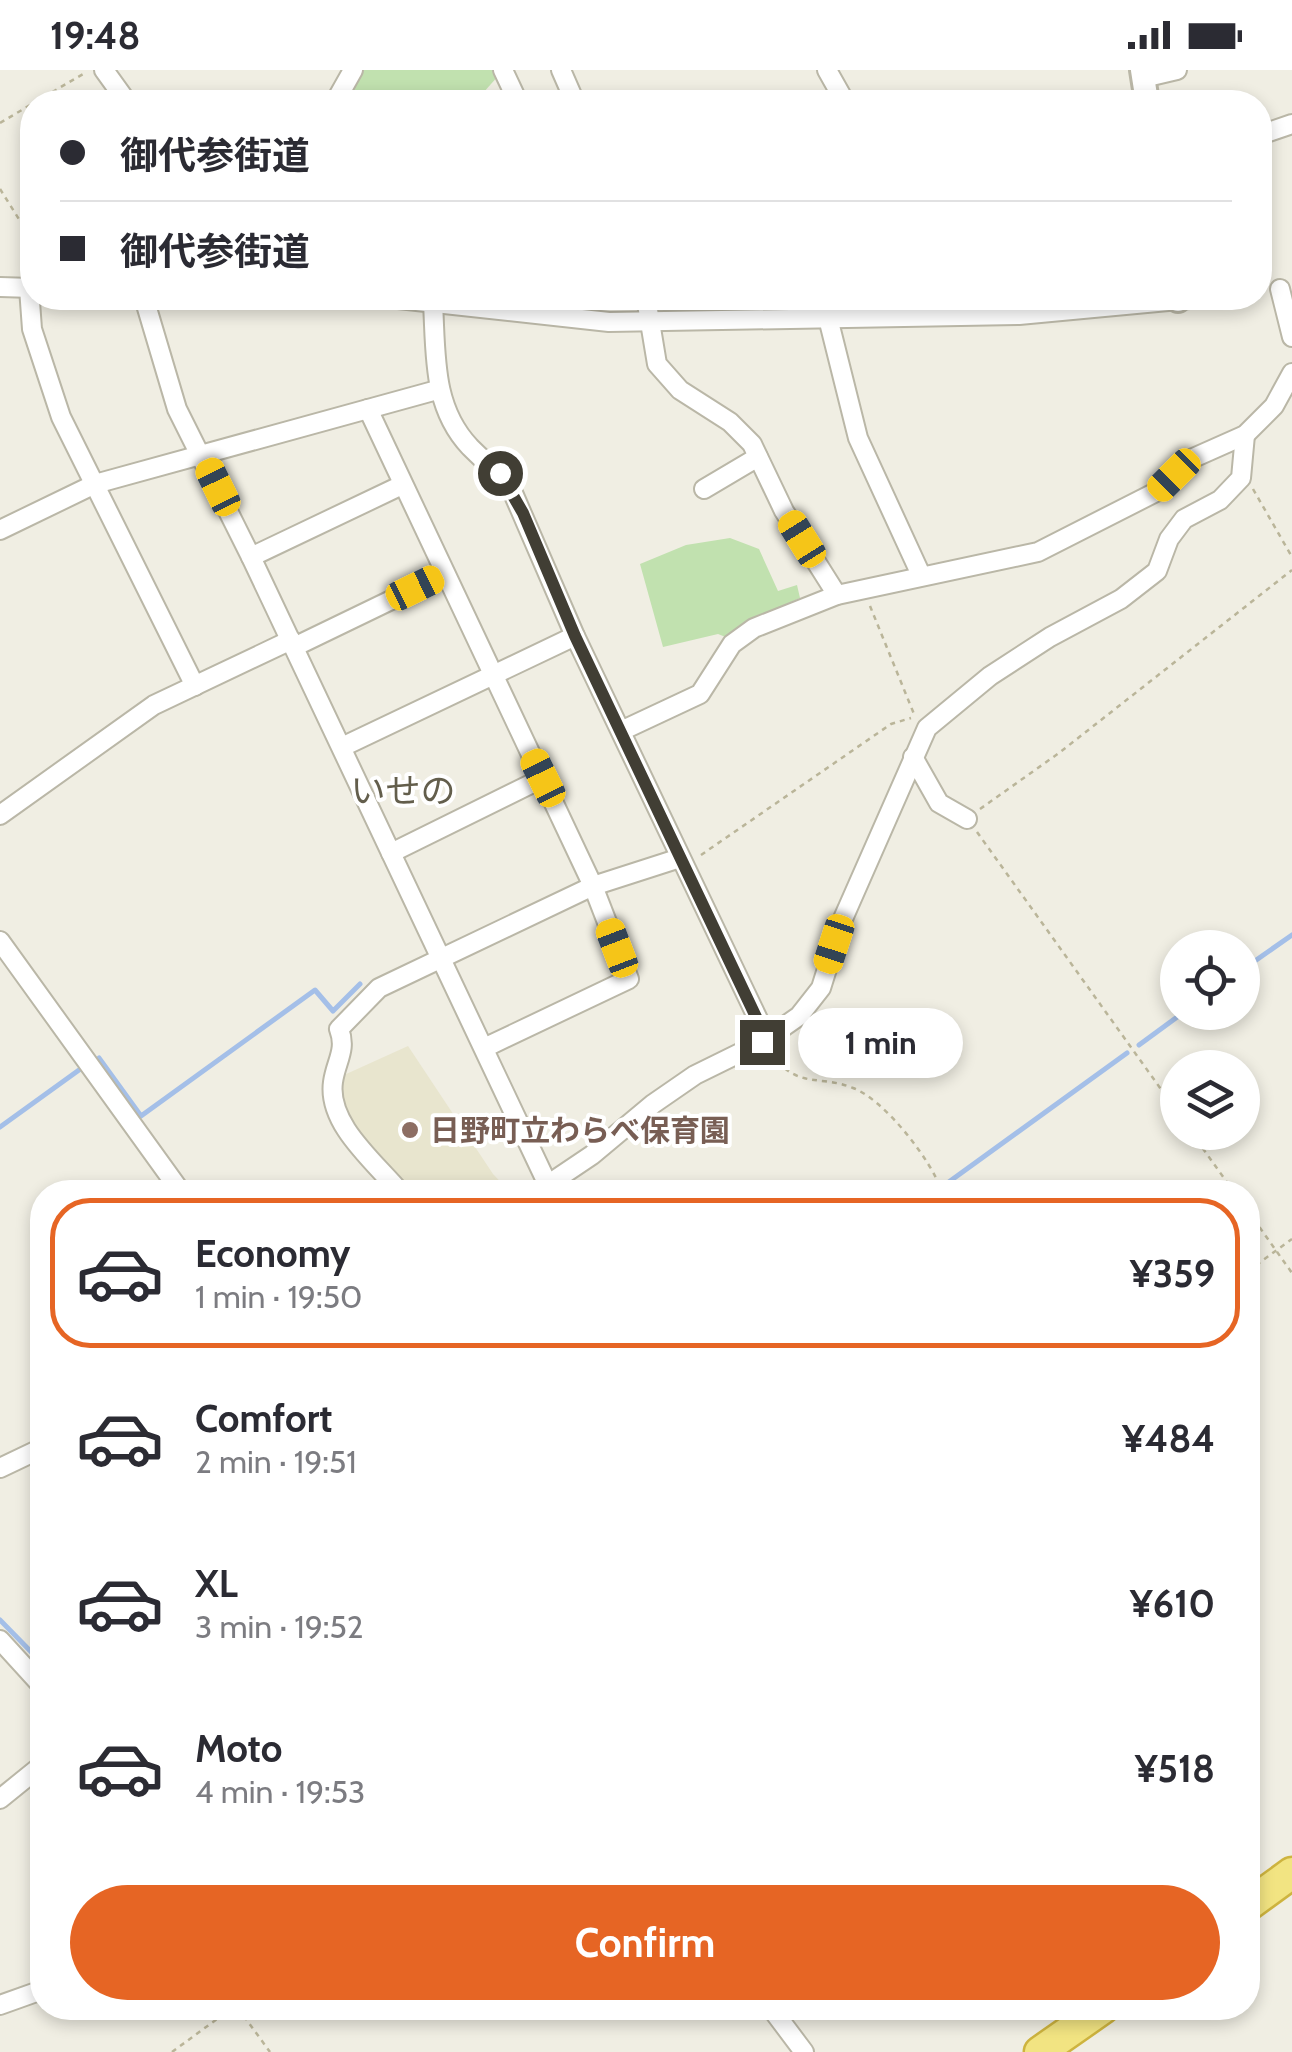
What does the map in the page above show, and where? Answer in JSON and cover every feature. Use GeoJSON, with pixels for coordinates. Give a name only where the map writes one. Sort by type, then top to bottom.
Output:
{"type":"FeatureCollection","features":[{"type":"Feature","properties":{"kind":"highway"},"geometry":{"type":"LineString","coordinates":[[1260,1896],[1292,1873]]}},
{"type":"Feature","properties":{"kind":"highway"},"geometry":{"type":"LineString","coordinates":[[1040,2052],[1085,2020]]}},
{"type":"Feature","properties":{"kind":"street"},"geometry":{"type":"LineString","coordinates":[[1142,74],[1177,70]]}},
{"type":"Feature","properties":{"kind":"street"},"geometry":{"type":"LineString","coordinates":[[1286,288],[1292,337]]}},
{"type":"Feature","properties":{"kind":"street"},"geometry":{"type":"LineString","coordinates":[[32,310],[32,329],[61,418],[194,686]]}},
{"type":"Feature","properties":{"kind":"street"},"geometry":{"type":"LineString","coordinates":[[148,310],[177,409],[252,557],[484,1048],[539,1180]]}},
{"type":"Feature","properties":{"kind":"street"},"geometry":{"type":"LineString","coordinates":[[433,310],[438,390],[470,446],[500,473],[513,493],[575,636],[764,1040]]}},
{"type":"Feature","properties":{"kind":"street"},"geometry":{"type":"LineString","coordinates":[[492,310],[576,320],[652,322],[1019,315],[1068,310]]}},
{"type":"Feature","properties":{"kind":"street"},"geometry":{"type":"LineString","coordinates":[[649,310],[657,364],[668,379],[730,422],[758,457],[784,510],[837,595]]}},
{"type":"Feature","properties":{"kind":"street"},"geometry":{"type":"LineString","coordinates":[[919,310],[920,317]]}},
{"type":"Feature","properties":{"kind":"street"},"geometry":{"type":"LineString","coordinates":[[828,318],[858,438],[921,576]]}},
{"type":"Feature","properties":{"kind":"street"},"geometry":{"type":"LineString","coordinates":[[622,730],[693,700],[732,644],[754,628],[837,595],[1038,552],[1158,491],[1190,459],[1245,434],[1274,406],[1292,373]]}},
{"type":"Feature","properties":{"kind":"street"},"geometry":{"type":"LineString","coordinates":[[0,530],[95,484],[200,452],[438,390]]}},
{"type":"Feature","properties":{"kind":"street"},"geometry":{"type":"LineString","coordinates":[[368,408],[593,886],[629,979],[484,1048]]}},
{"type":"Feature","properties":{"kind":"street"},"geometry":{"type":"LineString","coordinates":[[556,1180],[653,1104],[799,1016],[821,988],[842,921],[926,728],[990,676],[1050,637],[1121,599],[1157,570],[1170,539],[1184,519],[1220,500],[1240,478],[1245,434]]}},
{"type":"Feature","properties":{"kind":"street"},"geometry":{"type":"LineString","coordinates":[[704,489],[758,457]]}},
{"type":"Feature","properties":{"kind":"street"},"geometry":{"type":"LineString","coordinates":[[252,557],[402,486]]}},
{"type":"Feature","properties":{"kind":"street"},"geometry":{"type":"LineString","coordinates":[[0,816],[154,705],[445,574]]}},
{"type":"Feature","properties":{"kind":"street"},"geometry":{"type":"LineString","coordinates":[[342,748],[575,636]]}},
{"type":"Feature","properties":{"kind":"street"},"geometry":{"type":"LineString","coordinates":[[913,757],[939,803],[967,818]]}},
{"type":"Feature","properties":{"kind":"street"},"geometry":{"type":"LineString","coordinates":[[391,853],[543,778]]}},
{"type":"Feature","properties":{"kind":"street"},"geometry":{"type":"LineString","coordinates":[[390,1180],[333,1110],[333,1081],[345,1043],[339,1029],[379,988],[593,886],[680,858]]}},
{"type":"Feature","properties":{"kind":"street"},"geometry":{"type":"LineString","coordinates":[[0,940],[172,1180]]}},
{"type":"Feature","properties":{"kind":"street"},"geometry":{"type":"LineString","coordinates":[[0,1468],[30,1454]]}},
{"type":"Feature","properties":{"kind":"street"},"geometry":{"type":"LineString","coordinates":[[0,1640],[30,1673]]}},
{"type":"Feature","properties":{"kind":"street"},"geometry":{"type":"LineString","coordinates":[[0,1800],[30,1775]]}},
{"type":"Feature","properties":{"kind":"street"},"geometry":{"type":"LineString","coordinates":[[0,2005],[30,1994]]}},
{"type":"Feature","properties":{"kind":"street"},"geometry":{"type":"LineString","coordinates":[[780,2020],[804,2052]]}},
{"type":"Feature","properties":{"kind":"path"},"geometry":{"type":"LineString","coordinates":[[56,90],[91,70]]}},
{"type":"Feature","properties":{"kind":"path"},"geometry":{"type":"LineString","coordinates":[[0,190],[20,221]]}},
{"type":"Feature","properties":{"kind":"path"},"geometry":{"type":"LineString","coordinates":[[1242,470],[1292,557]]}},
{"type":"Feature","properties":{"kind":"path"},"geometry":{"type":"LineString","coordinates":[[1160,1088],[967,818],[1059,753],[1292,570]]}},
{"type":"Feature","properties":{"kind":"path"},"geometry":{"type":"LineString","coordinates":[[680,858],[692,859],[718,847],[891,724],[916,716],[887,656],[864,591]]}},
{"type":"Feature","properties":{"kind":"path"},"geometry":{"type":"LineString","coordinates":[[764,1040],[786,1072],[800,1079],[848,1086],[877,1102],[934,1170],[938,1180]]}},
{"type":"Feature","properties":{"kind":"path"},"geometry":{"type":"LineString","coordinates":[[1204,1150],[1225,1180]]}},
{"type":"Feature","properties":{"kind":"path"},"geometry":{"type":"LineString","coordinates":[[1260,1228],[1292,1273]]}},
{"type":"Feature","properties":{"kind":"path"},"geometry":{"type":"LineString","coordinates":[[1260,1262],[1292,1239]]}},
{"type":"Feature","properties":{"kind":"path"},"geometry":{"type":"LineString","coordinates":[[172,2052],[216,2020]]}},
{"type":"Feature","properties":{"kind":"path"},"geometry":{"type":"LineString","coordinates":[[247,2020],[270,2052]]}},
{"type":"Feature","properties":{"kind":"shaded area","name":"日野町立わらべ保育園"},"geometry":{"type":"Polygon","coordinates":[[[408,1046],[499,1180],[396,1180],[341,1111],[339,1088],[344,1075],[408,1046]]]}},
{"type":"Feature","properties":{"kind":"green space"},"geometry":{"type":"Polygon","coordinates":[[[362,70],[493,70],[499,75],[486,90],[352,90],[362,70]]]}},
{"type":"Feature","properties":{"kind":"green space"},"geometry":{"type":"Polygon","coordinates":[[[730,538],[759,549],[778,591],[797,585],[800,598],[759,616],[733,640],[718,634],[663,647],[640,564],[686,545],[730,538]]]}},
{"type":"Feature","properties":{"kind":"waterway"},"geometry":{"type":"LineString","coordinates":[[1260,957],[1292,935]]}},
{"type":"Feature","properties":{"kind":"waterway"},"geometry":{"type":"LineString","coordinates":[[99,1058],[141,1116],[315,990],[333,1011],[360,984]]}},
{"type":"Feature","properties":{"kind":"waterway"},"geometry":{"type":"LineString","coordinates":[[1139,1045],[1160,1030]]}},
{"type":"Feature","properties":{"kind":"waterway"},"geometry":{"type":"LineString","coordinates":[[952,1180],[1127,1053]]}},
{"type":"Feature","properties":{"kind":"waterway"},"geometry":{"type":"LineString","coordinates":[[0,1127],[79,1070]]}},
{"type":"Feature","properties":{"kind":"waterway"},"geometry":{"type":"LineString","coordinates":[[0,1620],[30,1651]]}},
{"type":"Feature","properties":{"kind":"place","name":"日野町立わらべ保育園"},"geometry":{"type":"Point","coordinates":[410,1130]}},
{"type":"Feature","properties":{"kind":"district","name":"いせの"},"geometry":{"type":"Point","coordinates":[403,790]}},
{"type":"Feature","properties":{"kind":"route"},"geometry":{"type":"LineString","coordinates":[[500,473],[523,513],[575,636],[766,1038],[762,1042]]}}]}
